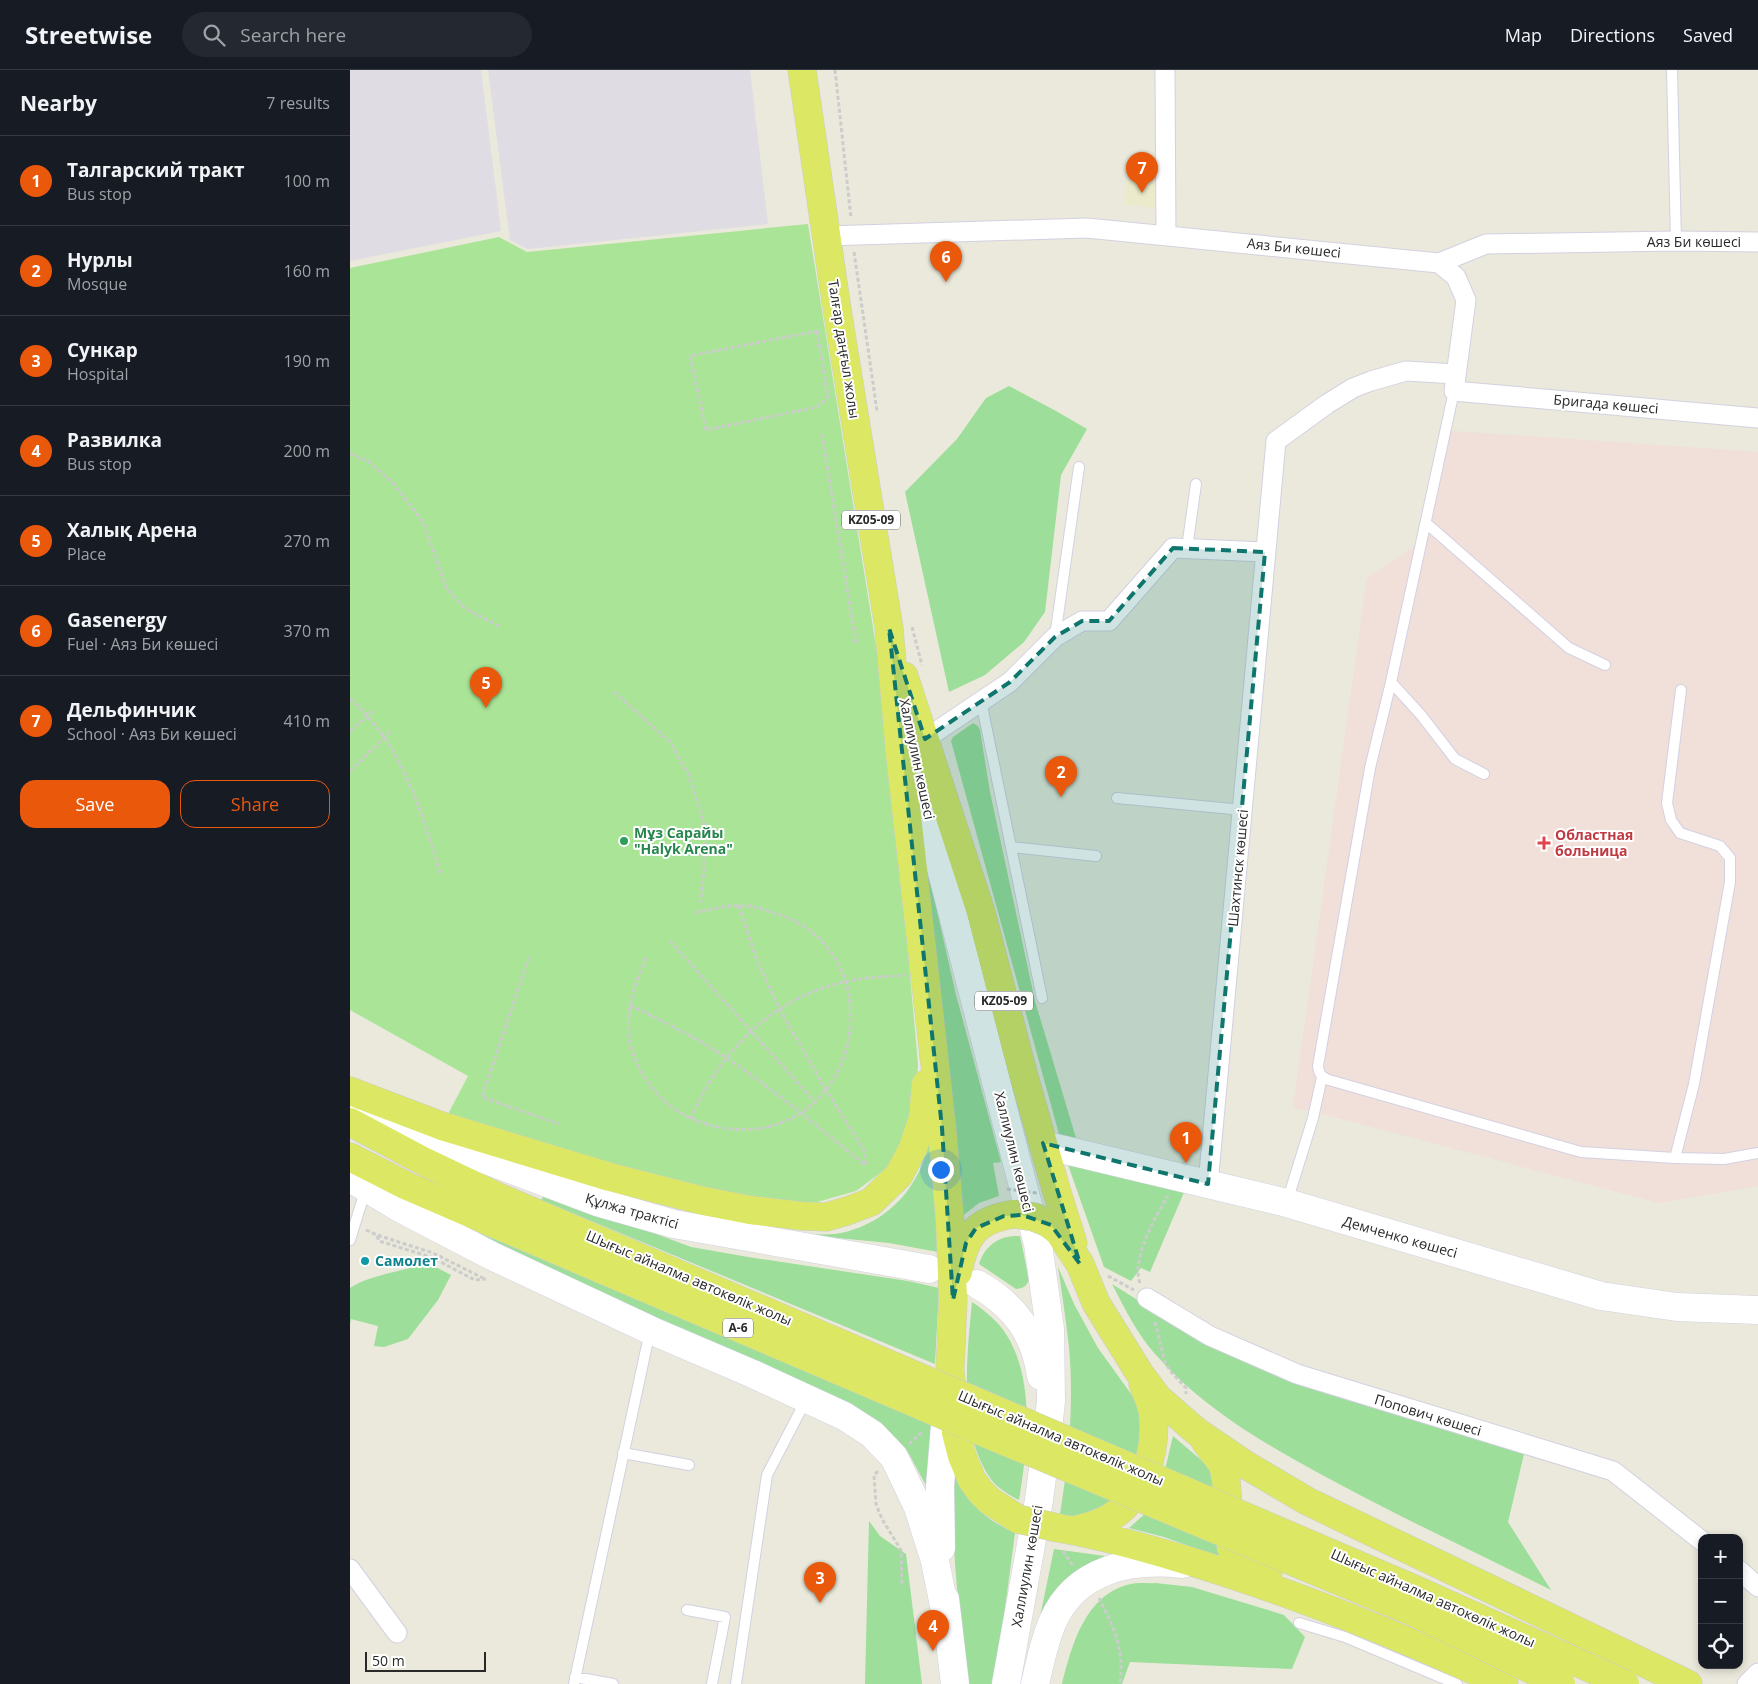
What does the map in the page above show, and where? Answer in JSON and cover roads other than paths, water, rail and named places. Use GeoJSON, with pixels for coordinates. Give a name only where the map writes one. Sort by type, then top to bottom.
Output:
{"type":"FeatureCollection","features":[{"type":"Feature","properties":{"kind":"main road","name":"Талғар даңғыл жолы"},"geometry":{"type":"LineString","coordinates":[[802,70],[861,461],[900,626]]}},
{"type":"Feature","properties":{"kind":"main road","name":"Халлиулин көшесі"},"geometry":{"type":"LineString","coordinates":[[900,626],[925,739],[982,912],[1023,1073],[1044,1145],[1090,1268]]}},
{"type":"Feature","properties":{"kind":"main road","name":"Халлиулин көшесі"},"geometry":{"type":"LineString","coordinates":[[900,626],[900,754],[918,981],[942,1128],[952,1252],[953,1300],[950,1370],[940,1486],[940,1534],[946,1616],[955,1684]]}},
{"type":"Feature","properties":{"kind":"main road","name":"Халлиулин көшесі"},"geometry":{"type":"LineString","coordinates":[[900,626],[937,853],[1038,1244],[1050,1329],[1051,1401],[1046,1447],[1039,1500],[1006,1684]]}},
{"type":"Feature","properties":{"kind":"main road"},"geometry":{"type":"LineString","coordinates":[[350,1091],[442,1126],[610,1177],[704,1201],[750,1210],[826,1217],[847,1212],[872,1202],[898,1175],[913,1148],[923,1118],[926,1087],[918,981]]}},
{"type":"Feature","properties":{"kind":"main road","name":"Құлжа трактісі"},"geometry":{"type":"LineString","coordinates":[[350,1102],[441,1143],[597,1202],[674,1224],[929,1269]]}},
{"type":"Feature","properties":{"kind":"main road","name":"A-6"},"geometry":{"type":"LineString","coordinates":[[350,1122],[425,1162],[491,1208]]}},
{"type":"Feature","properties":{"kind":"main road","name":"Демченко көшесі"},"geometry":{"type":"LineString","coordinates":[[1044,1145],[1287,1203],[1601,1296],[1677,1307],[1758,1310]]}},
{"type":"Feature","properties":{"kind":"main road","name":"A-6"},"geometry":{"type":"LineString","coordinates":[[350,1157],[407,1186],[491,1208]]}},
{"type":"Feature","properties":{"kind":"main road"},"geometry":{"type":"LineString","coordinates":[[358,1183],[492,1256],[650,1330],[753,1374],[844,1416],[872,1434],[894,1457],[918,1507],[935,1562],[946,1616]]}},
{"type":"Feature","properties":{"kind":"main road"},"geometry":{"type":"LineString","coordinates":[[953,1300],[966,1243],[976,1228],[988,1221],[1010,1202],[1028,1216],[1046,1222],[1059,1232],[1090,1268],[1096,1303],[1140,1374],[1158,1398],[1196,1431],[1307,1501],[1688,1684]]}},
{"type":"Feature","properties":{"kind":"main road","name":"Шығыс айналма автокөлік жолы"},"geometry":{"type":"LineString","coordinates":[[491,1208],[994,1423],[1419,1591],[1625,1684]]}},
{"type":"Feature","properties":{"kind":"main road"},"geometry":{"type":"LineString","coordinates":[[977,1284],[999,1297],[1016,1315],[1027,1331],[1035,1350],[1041,1374],[1043,1396],[1043,1441],[1039,1500]]}},
{"type":"Feature","properties":{"kind":"main road"},"geometry":{"type":"LineString","coordinates":[[950,1370],[956,1432],[962,1456],[972,1480],[990,1501],[1018,1519],[1113,1539],[1267,1586],[1435,1652],[1504,1684]]}},
{"type":"Feature","properties":{"kind":"main road"},"geometry":{"type":"LineString","coordinates":[[1066,1529],[1097,1524],[1111,1518],[1125,1507],[1142,1480],[1148,1462],[1154,1429],[1153,1412],[1140,1374]]}},
{"type":"Feature","properties":{"kind":"main road"},"geometry":{"type":"LineString","coordinates":[[994,1423],[1411,1611],[1561,1684]]}},
{"type":"Feature","properties":{"kind":"main road"},"geometry":{"type":"LineString","coordinates":[[1196,1431],[1223,1465],[1228,1492],[1229,1539],[1236,1557],[1255,1568],[1436,1640],[1531,1684]]}},
{"type":"Feature","properties":{"kind":"main road"},"geometry":{"type":"LineString","coordinates":[[1035,1684],[1053,1620],[1073,1592],[1085,1581],[1108,1569],[1160,1561],[1209,1567]]}},
{"type":"Feature","properties":{"kind":"street"},"geometry":{"type":"LineString","coordinates":[[1165,70],[1166,234]]}},
{"type":"Feature","properties":{"kind":"street","name":"Аяз Би көшесі"},"geometry":{"type":"LineString","coordinates":[[826,236],[1087,228],[1166,234],[1439,263],[1486,244],[1676,241],[1758,242]]}},
{"type":"Feature","properties":{"kind":"street"},"geometry":{"type":"LineString","coordinates":[[1439,263],[1456,277],[1466,300],[1455,382]]}},
{"type":"Feature","properties":{"kind":"street","name":"Шахтинск көшесі"},"geometry":{"type":"LineString","coordinates":[[1208,1184],[1276,441],[1327,404],[1353,388],[1371,381],[1406,371],[1455,382]]}},
{"type":"Feature","properties":{"kind":"street","name":"Бригада көшесі"},"geometry":{"type":"LineString","coordinates":[[1455,382],[1758,418]]}},
{"type":"Feature","properties":{"kind":"street"},"geometry":{"type":"LineString","coordinates":[[925,739],[1010,682],[1055,637],[1082,621],[1109,621],[1173,548],[1265,552]]}},
{"type":"Feature","properties":{"kind":"street","name":"Попович көшесі"},"geometry":{"type":"LineString","coordinates":[[1147,1298],[1210,1336],[1297,1374],[1613,1470],[1698,1538]]}},
{"type":"Feature","properties":{"kind":"street"},"geometry":{"type":"LineString","coordinates":[[350,1569],[397,1633]]}},
{"type":"Feature","properties":{"kind":"street"},"geometry":{"type":"LineString","coordinates":[[1743,1573],[1758,1586]]}},
{"type":"Feature","properties":{"kind":"street"},"geometry":{"type":"LineString","coordinates":[[1747,1684],[1758,1673]]}},
{"type":"Feature","properties":{"kind":"lane"},"geometry":{"type":"LineString","coordinates":[[1672,70],[1676,241]]}},
{"type":"Feature","properties":{"kind":"lane"},"geometry":{"type":"LineString","coordinates":[[1455,382],[1426,524],[1368,777],[1318,1066],[1319,1073],[1322,1077],[1581,1152],[1724,1159],[1758,1153]]}},
{"type":"Feature","properties":{"kind":"lane"},"geometry":{"type":"LineString","coordinates":[[1055,637],[1079,467]]}},
{"type":"Feature","properties":{"kind":"lane"},"geometry":{"type":"LineString","coordinates":[[1187,548],[1196,484]]}},
{"type":"Feature","properties":{"kind":"lane"},"geometry":{"type":"LineString","coordinates":[[1426,524],[1569,648],[1605,665]]}},
{"type":"Feature","properties":{"kind":"lane"},"geometry":{"type":"LineString","coordinates":[[1391,682],[1421,715],[1455,759],[1484,774]]}},
{"type":"Feature","properties":{"kind":"lane"},"geometry":{"type":"LineString","coordinates":[[1675,1158],[1694,1084],[1730,882],[1730,858],[1720,846],[1680,832],[1671,820],[1667,803],[1681,690]]}},
{"type":"Feature","properties":{"kind":"lane"},"geometry":{"type":"LineString","coordinates":[[982,701],[1042,998]]}},
{"type":"Feature","properties":{"kind":"lane"},"geometry":{"type":"LineString","coordinates":[[1117,798],[1243,810]]}},
{"type":"Feature","properties":{"kind":"lane"},"geometry":{"type":"LineString","coordinates":[[1011,847],[1096,856]]}},
{"type":"Feature","properties":{"kind":"lane"},"geometry":{"type":"LineString","coordinates":[[1287,1203],[1313,1118],[1322,1077]]}},
{"type":"Feature","properties":{"kind":"lane"},"geometry":{"type":"LineString","coordinates":[[350,1240],[358,1183]]}},
{"type":"Feature","properties":{"kind":"lane"},"geometry":{"type":"LineString","coordinates":[[612,1684],[575,1680],[650,1330]]}},
{"type":"Feature","properties":{"kind":"lane"},"geometry":{"type":"LineString","coordinates":[[736,1684],[767,1475],[807,1399]]}},
{"type":"Feature","properties":{"kind":"lane"},"geometry":{"type":"LineString","coordinates":[[624,1453],[689,1465]]}},
{"type":"Feature","properties":{"kind":"lane"},"geometry":{"type":"LineString","coordinates":[[687,1610],[725,1618],[712,1684]]}},
{"type":"Feature","properties":{"kind":"lane"},"geometry":{"type":"LineString","coordinates":[[1299,1624],[1345,1637],[1457,1684]]}},
{"type":"Feature","properties":{"kind":"place","name":"Дельфинчик"},"geometry":{"type":"Point","coordinates":[1142,193]}},
{"type":"Feature","properties":{"kind":"place","name":"Gasenergy"},"geometry":{"type":"Point","coordinates":[946,282]}},
{"type":"Feature","properties":{"kind":"place","name":"Халық Арена"},"geometry":{"type":"Point","coordinates":[486,708]}},
{"type":"Feature","properties":{"kind":"place","name":"Нурлы"},"geometry":{"type":"Point","coordinates":[1061,797]}},
{"type":"Feature","properties":{"kind":"place","name":"Мұз Сарайы \"Halyk Arena\""},"geometry":{"type":"Point","coordinates":[624,841]}},
{"type":"Feature","properties":{"kind":"place","name":"Областная больница"},"geometry":{"type":"Point","coordinates":[1544,843]}},
{"type":"Feature","properties":{"kind":"place","name":"Талгарский тракт"},"geometry":{"type":"Point","coordinates":[1186,1163]}},
{"type":"Feature","properties":{"kind":"place","name":"Самолет"},"geometry":{"type":"Point","coordinates":[365,1261]}},
{"type":"Feature","properties":{"kind":"place","name":"Сункар"},"geometry":{"type":"Point","coordinates":[820,1603]}},
{"type":"Feature","properties":{"kind":"place","name":"Развилка"},"geometry":{"type":"Point","coordinates":[933,1651]}}]}
